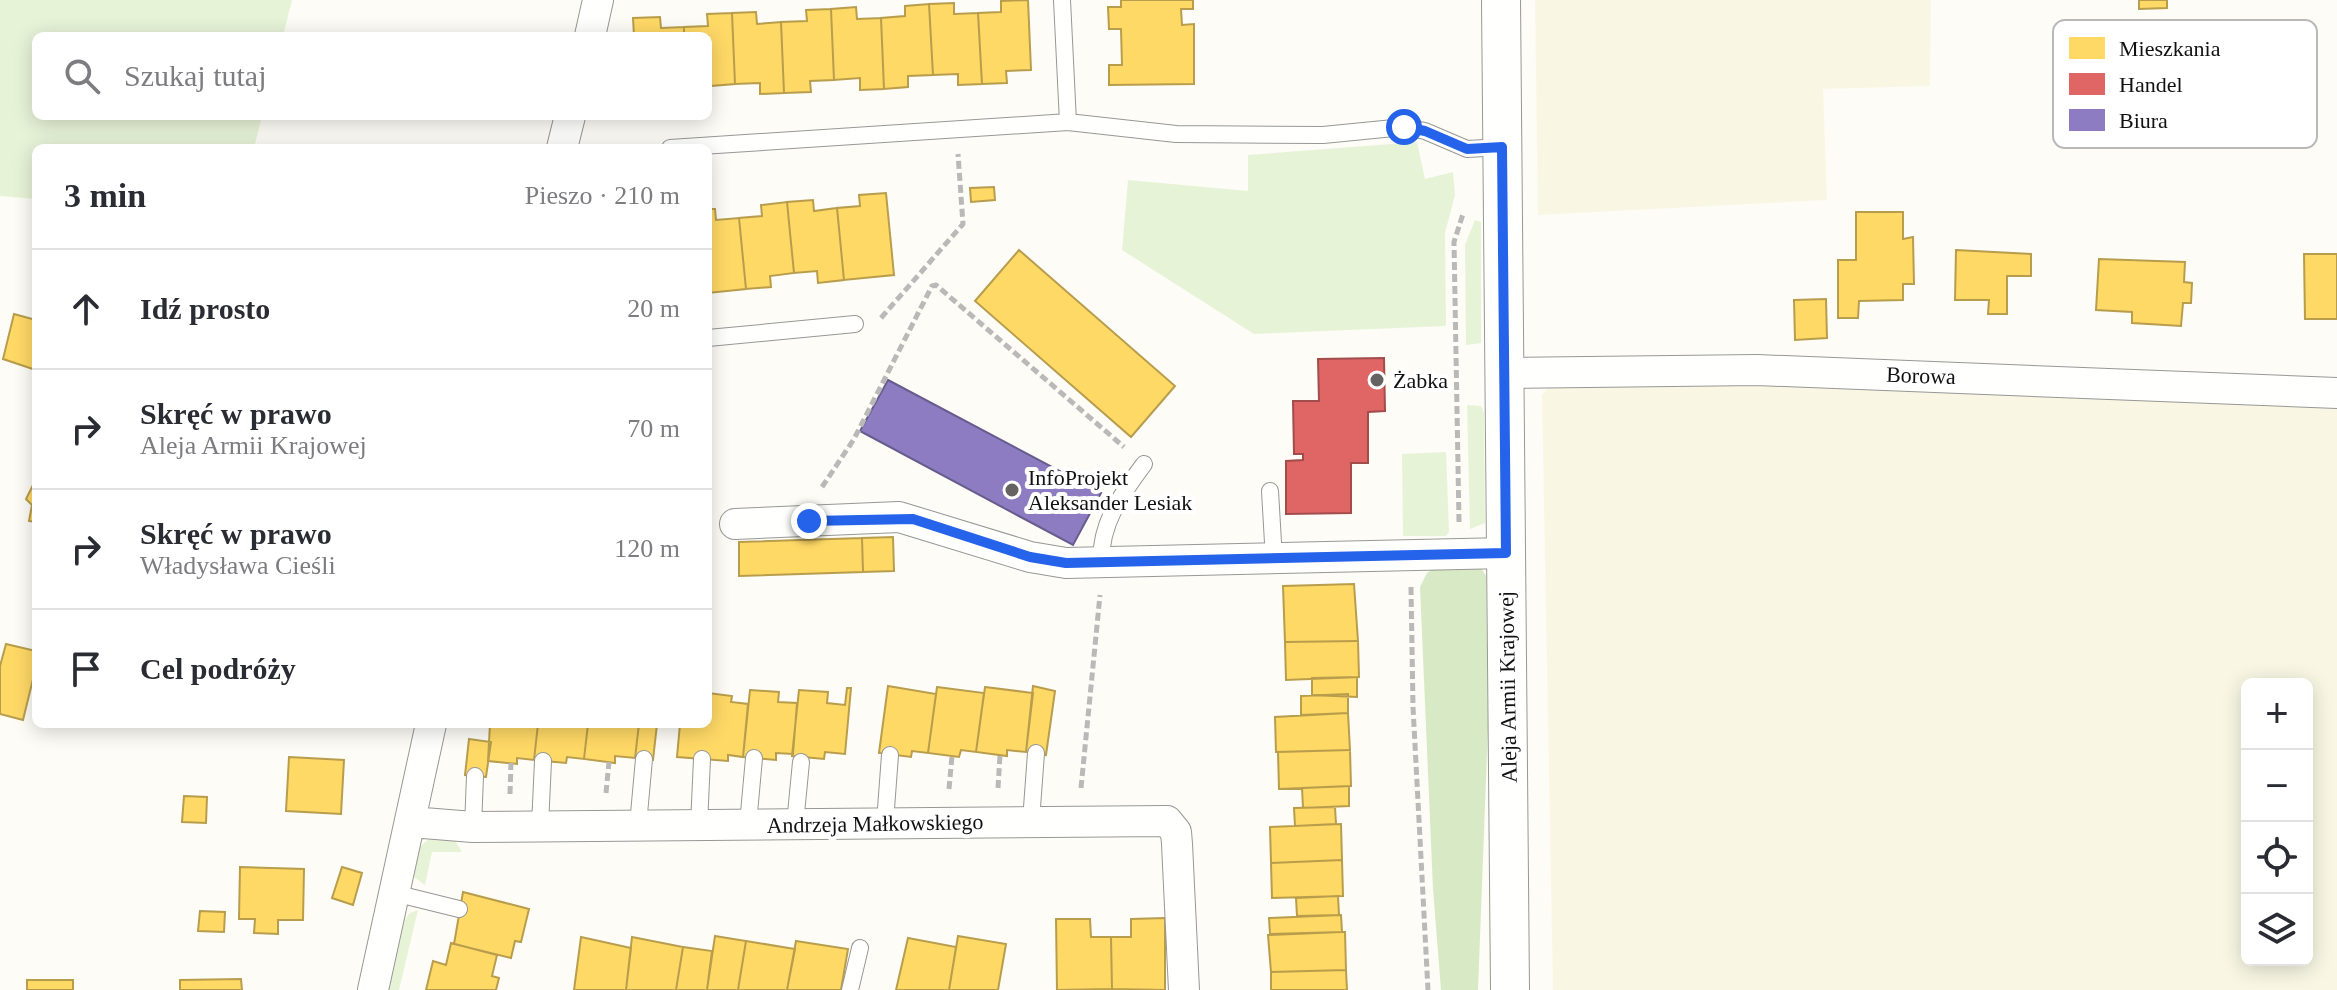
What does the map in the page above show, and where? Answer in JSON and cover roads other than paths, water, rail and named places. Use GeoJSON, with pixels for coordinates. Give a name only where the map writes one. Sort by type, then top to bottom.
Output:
{"type":"FeatureCollection","features":[{"type":"Feature","properties":{"kind":"street"},"geometry":{"type":"LineString","coordinates":[[591,32],[598,0]]}},
{"type":"Feature","properties":{"kind":"street","name":"Aleja Armii Krajowej"},"geometry":{"type":"LineString","coordinates":[[1501,0],[1510,990]]}},
{"type":"Feature","properties":{"kind":"street"},"geometry":{"type":"LineString","coordinates":[[563,144],[569,120]]}},
{"type":"Feature","properties":{"kind":"street","name":"Borowa"},"geometry":{"type":"LineString","coordinates":[[1504,373],[1757,370],[2337,393]]}},
{"type":"Feature","properties":{"kind":"street"},"geometry":{"type":"LineString","coordinates":[[735,524],[913,519],[1030,557],[1101,564],[1506,553]]}},
{"type":"Feature","properties":{"kind":"street"},"geometry":{"type":"LineString","coordinates":[[373,990],[430,728]]}},
{"type":"Feature","properties":{"kind":"street","name":"Andrzeja Małkowskiego"},"geometry":{"type":"LineString","coordinates":[[411,822],[473,827],[1158,820],[1172,826],[1177,844],[1184,990]]}},
{"type":"Feature","properties":{"kind":"lane"},"geometry":{"type":"LineString","coordinates":[[1062,0],[1068,122]]}},
{"type":"Feature","properties":{"kind":"lane"},"geometry":{"type":"LineString","coordinates":[[712,145],[1068,122],[1176,134],[1323,135],[1404,127],[1425,131],[1467,149],[1502,147]]}},
{"type":"Feature","properties":{"kind":"lane"},"geometry":{"type":"LineString","coordinates":[[712,338],[855,324]]}},
{"type":"Feature","properties":{"kind":"lane"},"geometry":{"type":"LineString","coordinates":[[1101,564],[1101,548],[1113,506],[1144,464]]}},
{"type":"Feature","properties":{"kind":"lane"},"geometry":{"type":"LineString","coordinates":[[1270,491],[1274,560]]}},
{"type":"Feature","properties":{"kind":"lane"},"geometry":{"type":"LineString","coordinates":[[1031,821],[1036,753]]}},
{"type":"Feature","properties":{"kind":"lane"},"geometry":{"type":"LineString","coordinates":[[885,822],[890,755]]}},
{"type":"Feature","properties":{"kind":"lane"},"geometry":{"type":"LineString","coordinates":[[748,824],[754,758]]}},
{"type":"Feature","properties":{"kind":"lane"},"geometry":{"type":"LineString","coordinates":[[638,825],[644,759]]}},
{"type":"Feature","properties":{"kind":"lane"},"geometry":{"type":"LineString","coordinates":[[699,825],[702,759]]}},
{"type":"Feature","properties":{"kind":"lane"},"geometry":{"type":"LineString","coordinates":[[540,826],[543,761]]}},
{"type":"Feature","properties":{"kind":"lane"},"geometry":{"type":"LineString","coordinates":[[795,824],[801,762]]}},
{"type":"Feature","properties":{"kind":"lane"},"geometry":{"type":"LineString","coordinates":[[473,827],[475,776]]}},
{"type":"Feature","properties":{"kind":"lane"},"geometry":{"type":"LineString","coordinates":[[394,893],[459,909]]}},
{"type":"Feature","properties":{"kind":"lane"},"geometry":{"type":"LineString","coordinates":[[850,990],[860,948]]}},
{"type":"Feature","properties":{"kind":"place","name":"Żabka"},"geometry":{"type":"Point","coordinates":[1377,380]}},
{"type":"Feature","properties":{"kind":"place","name":"InfoProjekt Aleksander Lesiak"},"geometry":{"type":"Point","coordinates":[1012,490]}}]}
